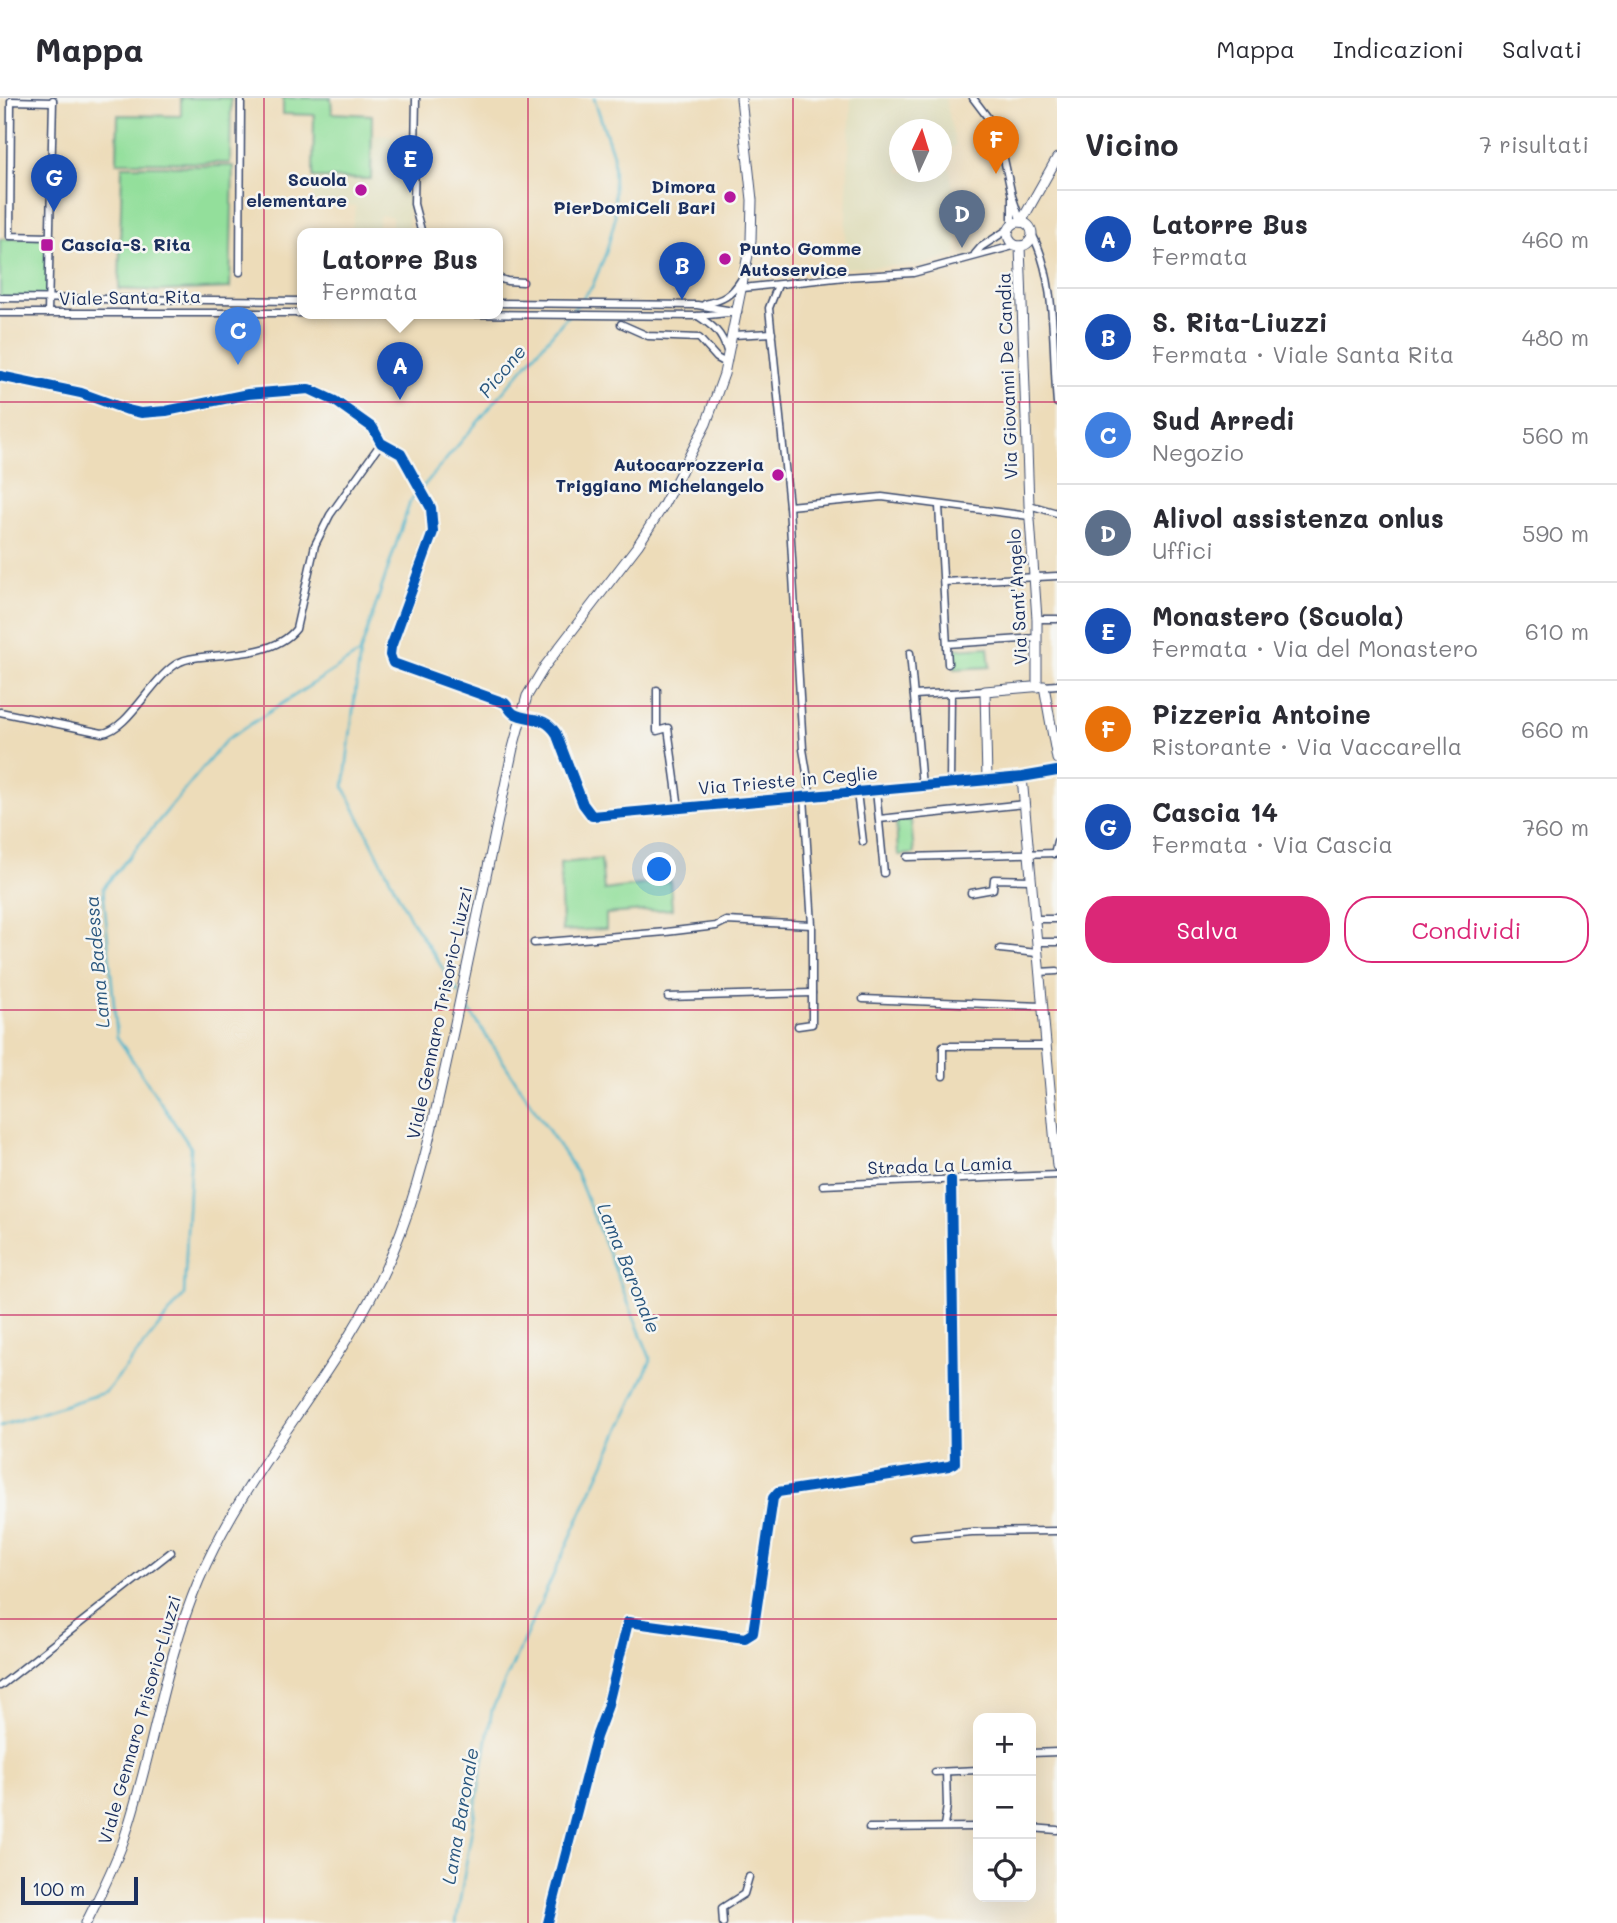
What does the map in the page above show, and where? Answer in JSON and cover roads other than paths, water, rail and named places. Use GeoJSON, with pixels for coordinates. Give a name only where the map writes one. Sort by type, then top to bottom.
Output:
{"type":"FeatureCollection","features":[{"type":"Feature","properties":{"kind":"main road","name":"Viale Gennaro Trisorio-Liuzzi"},"geometry":{"type":"LineString","coordinates":[[86,1923],[123,1841],[186,1612],[206,1563],[235,1509],[355,1329],[392,1254],[423,1165],[435,1118],[527,696],[545,666],[639,545],[663,506],[706,424],[733,335],[751,240],[752,200],[741,98]]}},
{"type":"Feature","properties":{"kind":"main road"},"geometry":{"type":"LineString","coordinates":[[1014,226],[1029,226],[1032,234],[1028,243],[1018,246],[1010,240],[1014,226],[1029,207],[1057,158]]}},
{"type":"Feature","properties":{"kind":"main road","name":"Via Giovanni De Candia"},"geometry":{"type":"LineString","coordinates":[[1018,246],[1028,505]]}},
{"type":"Feature","properties":{"kind":"main road","name":"Via Sant'Angelo"},"geometry":{"type":"LineString","coordinates":[[1028,505],[1041,686],[1057,759]]}},
{"type":"Feature","properties":{"kind":"main road"},"geometry":{"type":"LineString","coordinates":[[1041,686],[985,691],[987,780],[1057,771]]}},
{"type":"Feature","properties":{"kind":"main road"},"geometry":{"type":"LineString","coordinates":[[1022,777],[1046,1046],[1053,1083],[1057,1166]]}},
{"type":"Feature","properties":{"kind":"street"},"geometry":{"type":"LineString","coordinates":[[240,272],[241,98]]}},
{"type":"Feature","properties":{"kind":"street"},"geometry":{"type":"LineString","coordinates":[[416,98],[414,204],[420,228]]}},
{"type":"Feature","properties":{"kind":"street"},"geometry":{"type":"LineString","coordinates":[[48,313],[51,237],[53,100],[11,102],[10,236],[51,237]]}},
{"type":"Feature","properties":{"kind":"street"},"geometry":{"type":"LineString","coordinates":[[974,255],[981,247],[1014,226],[1012,196],[998,131],[978,100]]}},
{"type":"Feature","properties":{"kind":"street"},"geometry":{"type":"LineString","coordinates":[[1012,196],[1021,205],[1029,207]]}},
{"type":"Feature","properties":{"kind":"street"},"geometry":{"type":"LineString","coordinates":[[1032,234],[1040,248],[1054,303],[1057,403]]}},
{"type":"Feature","properties":{"kind":"street"},"geometry":{"type":"LineString","coordinates":[[743,288],[913,273],[943,267],[974,255],[1018,246]]}},
{"type":"Feature","properties":{"kind":"street"},"geometry":{"type":"LineString","coordinates":[[503,303],[697,305],[722,301],[731,295],[746,273]]}},
{"type":"Feature","properties":{"kind":"street"},"geometry":{"type":"LineString","coordinates":[[503,279],[523,282]]}},
{"type":"Feature","properties":{"kind":"street"},"geometry":{"type":"LineString","coordinates":[[778,285],[769,308],[789,506],[812,925],[812,1024],[798,1026]]}},
{"type":"Feature","properties":{"kind":"street","name":"Viale Santa Rita"},"geometry":{"type":"LineString","coordinates":[[0,298],[297,301]]}},
{"type":"Feature","properties":{"kind":"street"},"geometry":{"type":"LineString","coordinates":[[173,311],[174,300]]}},
{"type":"Feature","properties":{"kind":"street"},"geometry":{"type":"LineString","coordinates":[[658,305],[658,316]]}},
{"type":"Feature","properties":{"kind":"street"},"geometry":{"type":"LineString","coordinates":[[697,305],[738,312]]}},
{"type":"Feature","properties":{"kind":"street"},"geometry":{"type":"LineString","coordinates":[[503,314],[698,316],[738,312]]}},
{"type":"Feature","properties":{"kind":"street","name":"Viale Santa Rita"},"geometry":{"type":"LineString","coordinates":[[0,313],[297,313]]}},
{"type":"Feature","properties":{"kind":"street"},"geometry":{"type":"LineString","coordinates":[[621,324],[648,336],[699,338],[717,358],[727,359],[723,338],[698,316]]}},
{"type":"Feature","properties":{"kind":"street"},"geometry":{"type":"LineString","coordinates":[[733,335],[772,333]]}},
{"type":"Feature","properties":{"kind":"street"},"geometry":{"type":"LineString","coordinates":[[0,376],[81,393],[141,413],[166,411],[248,394],[295,389],[309,389],[335,401],[373,428],[381,443],[401,454],[432,508],[433,533],[391,647],[393,663],[505,703],[513,712],[522,715]]}},
{"type":"Feature","properties":{"kind":"street"},"geometry":{"type":"LineString","coordinates":[[0,712],[102,733],[109,732],[130,713],[159,679],[183,660],[256,651],[289,637],[296,629],[315,545],[330,515],[381,443]]}},
{"type":"Feature","properties":{"kind":"street"},"geometry":{"type":"LineString","coordinates":[[789,506],[882,497],[1029,516]]}},
{"type":"Feature","properties":{"kind":"street"},"geometry":{"type":"LineString","coordinates":[[1028,505],[1057,513]]}},
{"type":"Feature","properties":{"kind":"street"},"geometry":{"type":"LineString","coordinates":[[939,506],[948,664]]}},
{"type":"Feature","properties":{"kind":"street"},"geometry":{"type":"LineString","coordinates":[[944,582],[1057,576]]}},
{"type":"Feature","properties":{"kind":"street"},"geometry":{"type":"LineString","coordinates":[[1037,619],[1057,619]]}},
{"type":"Feature","properties":{"kind":"street"},"geometry":{"type":"LineString","coordinates":[[947,644],[1037,638]]}},
{"type":"Feature","properties":{"kind":"street"},"geometry":{"type":"LineString","coordinates":[[910,653],[922,786]]}},
{"type":"Feature","properties":{"kind":"street"},"geometry":{"type":"LineString","coordinates":[[1041,686],[1057,685]]}},
{"type":"Feature","properties":{"kind":"street"},"geometry":{"type":"LineString","coordinates":[[657,690],[657,731],[667,728],[680,808]]}},
{"type":"Feature","properties":{"kind":"street"},"geometry":{"type":"LineString","coordinates":[[914,695],[985,691]]}},
{"type":"Feature","properties":{"kind":"street"},"geometry":{"type":"LineString","coordinates":[[950,783],[951,693]]}},
{"type":"Feature","properties":{"kind":"street","name":"Via Trieste in Ceglie"},"geometry":{"type":"LineString","coordinates":[[522,715],[550,725],[583,804],[592,816],[987,780]]}},
{"type":"Feature","properties":{"kind":"street"},"geometry":{"type":"LineString","coordinates":[[876,790],[884,873]]}},
{"type":"Feature","properties":{"kind":"street"},"geometry":{"type":"LineString","coordinates":[[858,792],[863,842]]}},
{"type":"Feature","properties":{"kind":"street"},"geometry":{"type":"LineString","coordinates":[[879,819],[1025,804]]}},
{"type":"Feature","properties":{"kind":"street"},"geometry":{"type":"LineString","coordinates":[[907,857],[1056,854],[1057,841]]}},
{"type":"Feature","properties":{"kind":"street"},"geometry":{"type":"LineString","coordinates":[[971,893],[993,889],[994,879],[1031,880]]}},
{"type":"Feature","properties":{"kind":"street"},"geometry":{"type":"LineString","coordinates":[[1035,919],[1057,919]]}},
{"type":"Feature","properties":{"kind":"street"},"geometry":{"type":"LineString","coordinates":[[534,943],[666,932],[716,926],[726,921],[812,925]]}},
{"type":"Feature","properties":{"kind":"street"},"geometry":{"type":"LineString","coordinates":[[1037,942],[1057,942]]}},
{"type":"Feature","properties":{"kind":"street"},"geometry":{"type":"LineString","coordinates":[[1000,949],[1038,953]]}},
{"type":"Feature","properties":{"kind":"street"},"geometry":{"type":"LineString","coordinates":[[1039,971],[1057,971]]}},
{"type":"Feature","properties":{"kind":"street"},"geometry":{"type":"LineString","coordinates":[[668,997],[812,993]]}},
{"type":"Feature","properties":{"kind":"street"},"geometry":{"type":"LineString","coordinates":[[863,999],[1042,1006]]}},
{"type":"Feature","properties":{"kind":"street"},"geometry":{"type":"LineString","coordinates":[[943,1076],[943,1046],[1046,1046]]}},
{"type":"Feature","properties":{"kind":"street","name":"Strada La Lamia"},"geometry":{"type":"LineString","coordinates":[[823,1185],[1057,1175]]}},
{"type":"Feature","properties":{"kind":"street"},"geometry":{"type":"LineString","coordinates":[[548,1923],[628,1622],[745,1638],[753,1633],[773,1498],[778,1492],[848,1480],[884,1478],[955,1463],[951,1180]]}},
{"type":"Feature","properties":{"kind":"street"},"geometry":{"type":"LineString","coordinates":[[914,1537],[972,1532],[1057,1531]]}},
{"type":"Feature","properties":{"kind":"street"},"geometry":{"type":"LineString","coordinates":[[0,1686],[171,1552]]}},
{"type":"Feature","properties":{"kind":"street"},"geometry":{"type":"LineString","coordinates":[[1036,1753],[1057,1752]]}},
{"type":"Feature","properties":{"kind":"street"},"geometry":{"type":"LineString","coordinates":[[935,1772],[973,1770]]}},
{"type":"Feature","properties":{"kind":"street"},"geometry":{"type":"LineString","coordinates":[[944,1826],[947,1806],[946,1772]]}},
{"type":"Feature","properties":{"kind":"street"},"geometry":{"type":"LineString","coordinates":[[869,1828],[973,1827]]}},
{"type":"Feature","properties":{"kind":"street"},"geometry":{"type":"LineString","coordinates":[[1036,1828],[1057,1830]]}},
{"type":"Feature","properties":{"kind":"street"},"geometry":{"type":"LineString","coordinates":[[723,1923],[722,1908],[744,1894],[749,1877]]}},
{"type":"Feature","properties":{"kind":"waterway","name":"Picone"},"geometry":{"type":"LineString","coordinates":[[459,993],[411,920],[344,787],[360,653],[410,502],[592,287],[606,253],[615,219],[613,155],[594,98]]}},
{"type":"Feature","properties":{"kind":"waterway","name":"Lama Badessa"},"geometry":{"type":"LineString","coordinates":[[0,1426],[106,1392],[184,1295],[191,1148],[117,1037],[103,888],[226,740],[360,653]]}},
{"type":"Feature","properties":{"kind":"waterway","name":"Lama Baronale"},"geometry":{"type":"LineString","coordinates":[[456,1923],[492,1710],[651,1360],[576,1172],[462,999]]}},
{"type":"Feature","properties":{"kind":"place","name":"Pizzeria Antoine"},"geometry":{"type":"Point","coordinates":[996,174]}},
{"type":"Feature","properties":{"kind":"place","name":"Scuola elementare"},"geometry":{"type":"Point","coordinates":[361,190]}},
{"type":"Feature","properties":{"kind":"place","name":"Monastero (Scuola)"},"geometry":{"type":"Point","coordinates":[410,193]}},
{"type":"Feature","properties":{"kind":"place","name":"Dimora PierDomiCeli Bari"},"geometry":{"type":"Point","coordinates":[730,197]}},
{"type":"Feature","properties":{"kind":"place","name":"Cascia 14"},"geometry":{"type":"Point","coordinates":[54,212]}},
{"type":"Feature","properties":{"kind":"place","name":"Cascia-S. Rita"},"geometry":{"type":"Point","coordinates":[47,245]}},
{"type":"Feature","properties":{"kind":"place","name":"Alivol assistenza onlus"},"geometry":{"type":"Point","coordinates":[962,248]}},
{"type":"Feature","properties":{"kind":"place","name":"Punto Gomme Autoservice"},"geometry":{"type":"Point","coordinates":[725,259]}},
{"type":"Feature","properties":{"kind":"place","name":"S. Rita-Liuzzi"},"geometry":{"type":"Point","coordinates":[682,300]}},
{"type":"Feature","properties":{"kind":"place","name":"Sud Arredi"},"geometry":{"type":"Point","coordinates":[238,365]}},
{"type":"Feature","properties":{"kind":"place","name":"Latorre Bus"},"geometry":{"type":"Point","coordinates":[400,400]}},
{"type":"Feature","properties":{"kind":"place","name":"Autocarrozzeria Triggiano Michelangelo"},"geometry":{"type":"Point","coordinates":[778,475]}}]}
